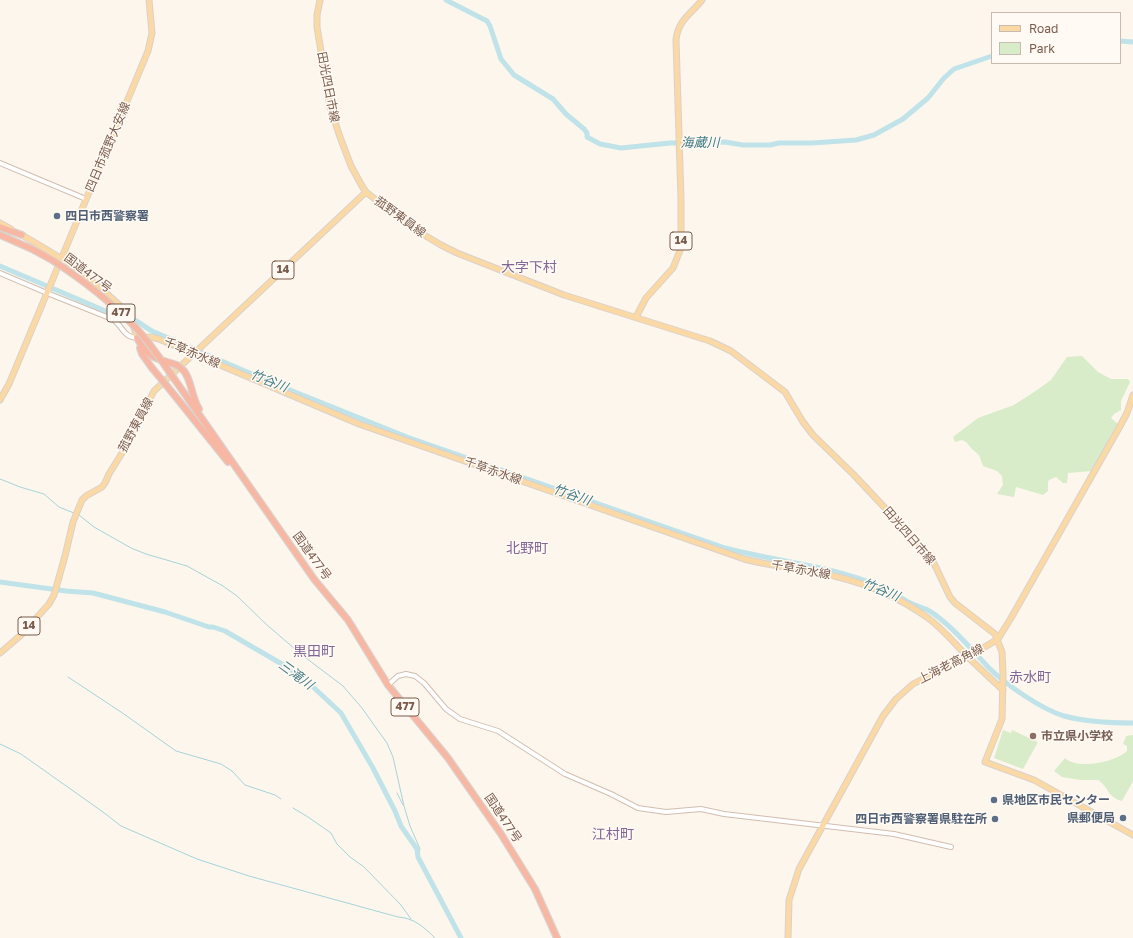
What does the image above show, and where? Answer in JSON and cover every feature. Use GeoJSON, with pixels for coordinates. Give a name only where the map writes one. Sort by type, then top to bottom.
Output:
{"type":"FeatureCollection","features":[{"type":"Feature","properties":{"kind":"highway"},"geometry":{"type":"LineString","coordinates":[[0,227],[22,235]]}},
{"type":"Feature","properties":{"kind":"highway","name":"国道477号"},"geometry":{"type":"LineString","coordinates":[[0,235],[52,260],[86,283],[119,311],[137,330],[175,380],[314,579],[348,620],[388,685],[448,758],[501,834],[535,889],[557,938]]}},
{"type":"Feature","properties":{"kind":"highway"},"geometry":{"type":"LineString","coordinates":[[137,338],[143,349],[149,355],[177,365],[184,371],[196,404],[244,480]]}},
{"type":"Feature","properties":{"kind":"highway"},"geometry":{"type":"LineString","coordinates":[[137,338],[142,354],[152,368],[224,458],[244,480]]}},
{"type":"Feature","properties":{"kind":"main road","name":"四日市菰野大安線"},"geometry":{"type":"LineString","coordinates":[[0,400],[9,384],[148,51],[152,33],[149,0]]}},
{"type":"Feature","properties":{"kind":"main road","name":"田光四日市線"},"geometry":{"type":"LineString","coordinates":[[320,0],[317,15],[317,27],[330,107],[351,166],[366,192]]}},
{"type":"Feature","properties":{"kind":"main road","name":"14"},"geometry":{"type":"LineString","coordinates":[[636,317],[646,298],[673,268],[681,248],[676,36],[683,20],[702,0]]}},
{"type":"Feature","properties":{"kind":"main road","name":"菰野東員線"},"geometry":{"type":"LineString","coordinates":[[0,653],[21,635],[50,604],[54,595],[76,514],[82,500],[102,487],[105,483],[108,474],[125,448],[154,391],[366,192],[416,230],[457,253],[564,295],[636,317]]}},
{"type":"Feature","properties":{"kind":"main road"},"geometry":{"type":"LineString","coordinates":[[0,223],[61,258],[98,286],[128,314],[137,338]]}},
{"type":"Feature","properties":{"kind":"main road","name":"田光四日市線"},"geometry":{"type":"LineString","coordinates":[[636,317],[710,341],[731,351],[782,388],[813,435],[854,475],[931,557],[950,597],[955,603],[995,634],[998,639]]}},
{"type":"Feature","properties":{"kind":"main road","name":"千草赤水線"},"geometry":{"type":"LineString","coordinates":[[137,338],[154,338],[196,352],[359,424],[744,559],[832,575],[869,586],[904,603],[927,618],[944,632],[1003,688]]}},
{"type":"Feature","properties":{"kind":"main road","name":"上海老高角線"},"geometry":{"type":"LineString","coordinates":[[788,938],[789,900],[799,869],[877,726],[896,699],[918,681],[982,649],[998,639],[1113,440],[1127,413],[1133,395]]}},
{"type":"Feature","properties":{"kind":"main road"},"geometry":{"type":"LineString","coordinates":[[998,639],[1002,652],[1002,719],[985,762],[1034,780],[1133,835]]}},
{"type":"Feature","properties":{"kind":"street"},"geometry":{"type":"LineString","coordinates":[[0,163],[86,199]]}},
{"type":"Feature","properties":{"kind":"street"},"geometry":{"type":"LineString","coordinates":[[0,273],[112,319],[118,323],[128,336],[137,338]]}},
{"type":"Feature","properties":{"kind":"street"},"geometry":{"type":"LineString","coordinates":[[388,685],[398,676],[406,674],[415,676],[424,683],[446,709],[460,719],[498,731],[565,774],[611,794],[638,808],[666,812],[701,809],[724,814],[894,834],[951,847]]}},
{"type":"Feature","properties":{"kind":"green space"},"geometry":{"type":"Polygon","coordinates":[[[1082,356],[1098,372],[1111,379],[1128,379],[1130,382],[1121,401],[1121,410],[1114,414],[1111,418],[1118,424],[1092,471],[1068,473],[1067,483],[1063,483],[1056,477],[1049,480],[1048,491],[1043,495],[1016,487],[1014,497],[997,494],[1003,485],[1002,476],[997,471],[983,466],[979,455],[966,442],[962,440],[955,442],[953,437],[978,418],[1014,405],[1037,390],[1051,380],[1067,357],[1082,356]]]}},
{"type":"Feature","properties":{"kind":"green space"},"geometry":{"type":"Polygon","coordinates":[[[1003,730],[1011,733],[1012,730],[1038,742],[1023,769],[994,758],[1003,730]]]}},
{"type":"Feature","properties":{"kind":"green space"},"geometry":{"type":"Polygon","coordinates":[[[1133,735],[1133,781],[1122,801],[1113,797],[1098,780],[1080,780],[1062,777],[1054,771],[1065,758],[1078,764],[1087,764],[1106,761],[1122,755],[1127,751],[1127,746],[1123,744],[1126,736],[1133,735]]]}},
{"type":"Feature","properties":{"kind":"waterway","name":"海蔵川"},"geometry":{"type":"LineString","coordinates":[[446,0],[487,21],[501,59],[514,75],[553,99],[566,114],[584,129],[587,133],[587,137],[600,144],[621,148],[670,143],[725,142],[743,145],[770,145],[779,143],[812,143],[856,140],[874,135],[903,119],[928,98],[944,78],[954,69],[991,56]]}},
{"type":"Feature","properties":{"kind":"waterway","name":"海蔵川"},"geometry":{"type":"LineString","coordinates":[[1121,41],[1133,42]]}},
{"type":"Feature","properties":{"kind":"waterway","name":"竹谷川"},"geometry":{"type":"LineString","coordinates":[[0,266],[122,318],[135,320],[152,331],[275,384],[407,437],[725,548],[829,570],[874,584],[934,614],[959,636],[995,674],[1013,688],[1045,708],[1055,713],[1081,720],[1133,723]]}},
{"type":"Feature","properties":{"kind":"waterway"},"geometry":{"type":"LineString","coordinates":[[0,479],[44,494],[59,507],[74,513]]}},
{"type":"Feature","properties":{"kind":"waterway"},"geometry":{"type":"LineString","coordinates":[[79,515],[94,527],[131,548],[187,566],[223,586],[237,596],[267,625],[302,655],[343,686],[362,708],[387,743],[393,757],[410,826],[420,849],[418,857]]}},
{"type":"Feature","properties":{"kind":"waterway","name":"三滝川"},"geometry":{"type":"LineString","coordinates":[[0,582],[93,593],[165,612],[213,627],[225,631],[287,667],[311,685],[341,713],[373,768],[401,826],[417,849],[418,857],[461,938]]}},
{"type":"Feature","properties":{"kind":"waterway"},"geometry":{"type":"LineString","coordinates":[[68,677],[176,751],[221,764],[232,771],[245,785],[275,795],[281,799]]}},
{"type":"Feature","properties":{"kind":"waterway"},"geometry":{"type":"LineString","coordinates":[[0,744],[21,754],[121,826],[197,859],[249,876],[409,919],[423,927],[435,938]]}},
{"type":"Feature","properties":{"kind":"waterway"},"geometry":{"type":"LineString","coordinates":[[397,793],[403,805]]}},
{"type":"Feature","properties":{"kind":"waterway"},"geometry":{"type":"LineString","coordinates":[[293,808],[331,833],[337,844],[350,857],[364,867],[401,905],[411,919]]}},
{"type":"Feature","properties":{"kind":"place","name":"四日市西警察署"},"geometry":{"type":"Point","coordinates":[57,216]}},
{"type":"Feature","properties":{"kind":"place","name":"市立県小学校"},"geometry":{"type":"Point","coordinates":[1033,736]}},
{"type":"Feature","properties":{"kind":"place","name":"県地区市民センター"},"geometry":{"type":"Point","coordinates":[994,800]}},
{"type":"Feature","properties":{"kind":"place","name":"県郵便局"},"geometry":{"type":"Point","coordinates":[1123,818]}},
{"type":"Feature","properties":{"kind":"place","name":"四日市西警察署県駐在所"},"geometry":{"type":"Point","coordinates":[995,819]}},
{"type":"Feature","properties":{"kind":"district","name":"大字下村"},"geometry":{"type":"Point","coordinates":[529,268]}},
{"type":"Feature","properties":{"kind":"district","name":"北野町"},"geometry":{"type":"Point","coordinates":[527,549]}},
{"type":"Feature","properties":{"kind":"district","name":"黒田町"},"geometry":{"type":"Point","coordinates":[314,652]}},
{"type":"Feature","properties":{"kind":"district","name":"赤水町"},"geometry":{"type":"Point","coordinates":[1030,678]}},
{"type":"Feature","properties":{"kind":"district","name":"江村町"},"geometry":{"type":"Point","coordinates":[613,835]}}]}
